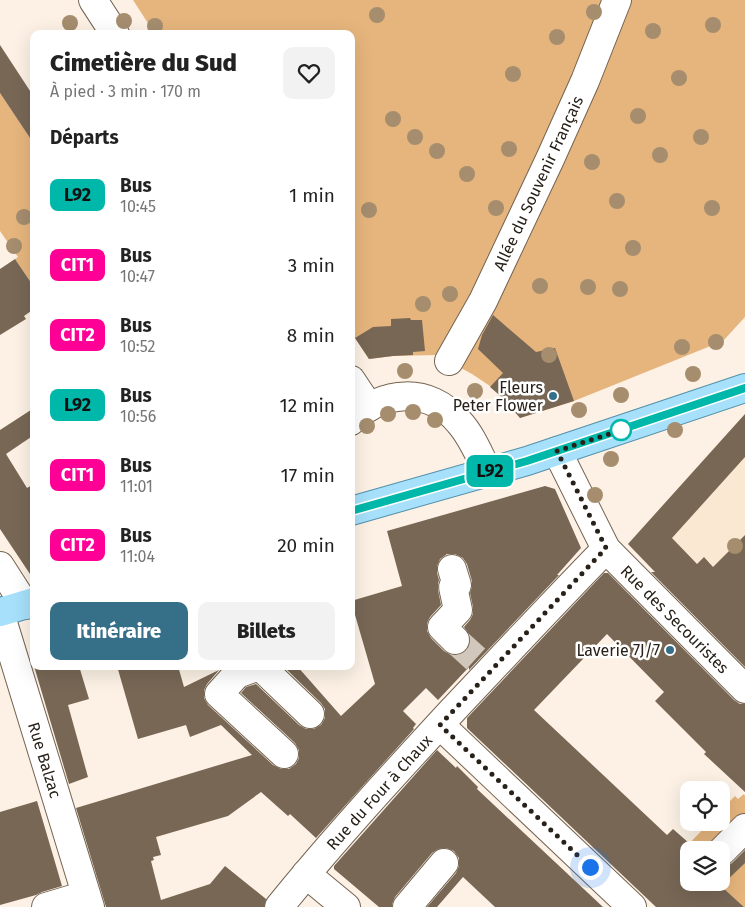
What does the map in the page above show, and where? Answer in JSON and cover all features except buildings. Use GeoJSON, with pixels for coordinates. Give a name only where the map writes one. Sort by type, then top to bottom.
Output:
{"type":"FeatureCollection","features":[{"type":"Feature","properties":{"kind":"main road"},"geometry":{"type":"LineString","coordinates":[[355,510],[557,451],[745,388]]}},
{"type":"Feature","properties":{"kind":"street"},"geometry":{"type":"LineString","coordinates":[[93,0],[112,30]]}},
{"type":"Feature","properties":{"kind":"street","name":"Allée du Souvenir Français"},"geometry":{"type":"LineString","coordinates":[[449,361],[483,301],[546,167],[585,81],[617,0]]}},
{"type":"Feature","properties":{"kind":"street"},"geometry":{"type":"LineString","coordinates":[[355,395],[360,414],[382,400],[396,396],[408,396],[432,401],[451,413],[459,422],[474,443],[488,472]]}},
{"type":"Feature","properties":{"kind":"street","name":"Rue des Secouristes"},"geometry":{"type":"LineString","coordinates":[[557,451],[606,548],[745,689]]}},
{"type":"Feature","properties":{"kind":"street","name":"Rue du Four à Chaux"},"geometry":{"type":"LineString","coordinates":[[279,907],[365,805],[440,725],[483,666],[606,548]]}},
{"type":"Feature","properties":{"kind":"street","name":"Rue Balzac"},"geometry":{"type":"LineString","coordinates":[[0,566],[15,608],[30,668]]}},
{"type":"Feature","properties":{"kind":"street"},"geometry":{"type":"LineString","coordinates":[[452,569],[457,586],[452,587],[458,610],[442,627],[455,640]]}},
{"type":"Feature","properties":{"kind":"street","name":"Rue Balzac"},"geometry":{"type":"LineString","coordinates":[[30,670],[88,901]]}},
{"type":"Feature","properties":{"kind":"street"},"geometry":{"type":"LineString","coordinates":[[261,670],[237,674],[219,694],[284,754]]}},
{"type":"Feature","properties":{"kind":"street"},"geometry":{"type":"LineString","coordinates":[[268,670],[310,714]]}},
{"type":"Feature","properties":{"kind":"street"},"geometry":{"type":"LineString","coordinates":[[440,725],[632,907]]}},
{"type":"Feature","properties":{"kind":"street"},"geometry":{"type":"LineString","coordinates":[[730,843],[745,828]]}},
{"type":"Feature","properties":{"kind":"street"},"geometry":{"type":"LineString","coordinates":[[407,907],[444,864]]}},
{"type":"Feature","properties":{"kind":"street"},"geometry":{"type":"LineString","coordinates":[[306,874],[346,907]]}},
{"type":"Feature","properties":{"kind":"street"},"geometry":{"type":"LineString","coordinates":[[46,907],[88,901]]}},
{"type":"Feature","properties":{"kind":"shaded area"},"geometry":{"type":"Polygon","coordinates":[[[133,0],[745,0],[745,317],[723,341],[574,401],[520,418],[490,386],[437,355],[393,356],[369,359],[355,338],[355,30],[152,30],[133,0]]]}},
{"type":"Feature","properties":{"kind":"shaded area"},"geometry":{"type":"Polygon","coordinates":[[[0,93],[30,138],[30,281],[15,259],[18,257],[0,231],[0,93]]]}},
{"type":"Feature","properties":{"kind":"shaded area"},"geometry":{"type":"Polygon","coordinates":[[[745,418],[745,662],[628,544],[739,420],[745,418]]]}},
{"type":"Feature","properties":{"kind":"shaded area"},"geometry":{"type":"Polygon","coordinates":[[[744,794],[745,813],[730,828],[730,801],[735,796],[738,799],[744,794]]]}},
{"type":"Feature","properties":{"kind":"shaded area"},"geometry":{"type":"Polygon","coordinates":[[[701,831],[727,831],[716,841],[692,841],[701,831]]]}},
{"type":"Feature","properties":{"kind":"shaded area"},"geometry":{"type":"Polygon","coordinates":[[[745,862],[745,907],[726,891],[730,891],[730,877],[745,862]]]}},
{"type":"Feature","properties":{"kind":"tunnel"},"geometry":{"type":"LineString","coordinates":[[455,640],[477,660]]}},
{"type":"Feature","properties":{"kind":"bus line","name":"L92"},"geometry":{"type":"LineString","coordinates":[[355,510],[527,461],[745,388]]}},
{"type":"Feature","properties":{"kind":"place","name":"Fleurs Peter Flower"},"geometry":{"type":"Point","coordinates":[553,396]}},
{"type":"Feature","properties":{"kind":"place","name":"Laverie 7J/7"},"geometry":{"type":"Point","coordinates":[670,650]}},
{"type":"Feature","properties":{"kind":"route"},"geometry":{"type":"LineString","coordinates":[[590,867],[440,725],[606,548],[557,451],[621,430]]}}]}
